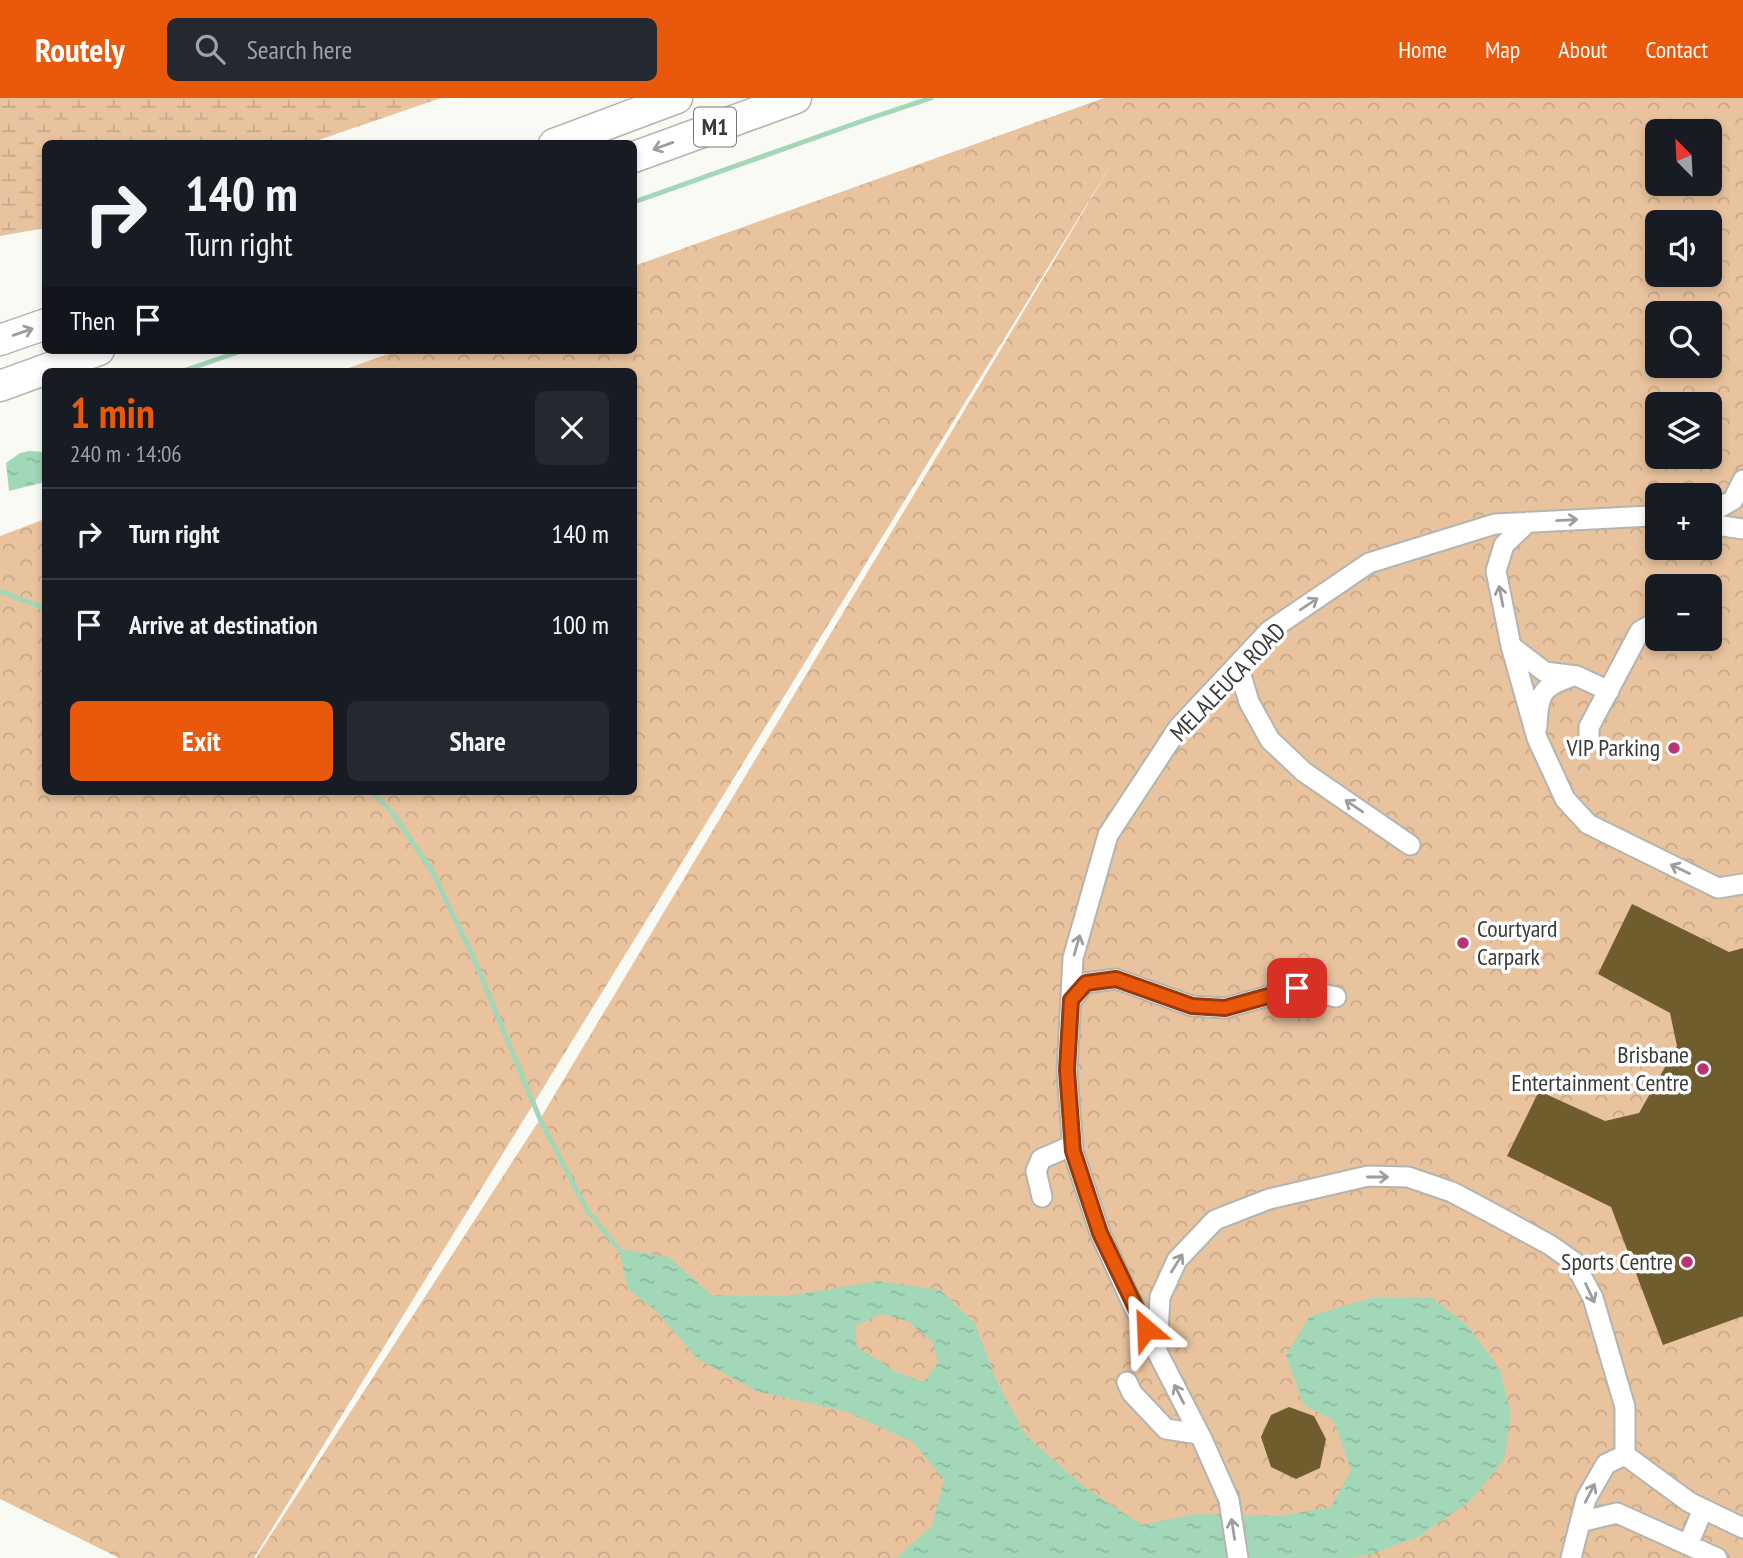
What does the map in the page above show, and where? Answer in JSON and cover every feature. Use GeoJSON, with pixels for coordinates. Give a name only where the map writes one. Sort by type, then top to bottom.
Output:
{"type":"FeatureCollection","features":[{"type":"Feature","properties":{"kind":"highway","name":"M1"},"geometry":{"type":"LineString","coordinates":[[565,140],[677,98]]}},
{"type":"Feature","properties":{"kind":"highway","name":"M1"},"geometry":{"type":"LineString","coordinates":[[637,156],[796,98]]}},
{"type":"Feature","properties":{"kind":"highway"},"geometry":{"type":"LineString","coordinates":[[0,340],[42,325]]}},
{"type":"Feature","properties":{"kind":"highway"},"geometry":{"type":"LineString","coordinates":[[50,368],[88,354]]}},
{"type":"Feature","properties":{"kind":"highway"},"geometry":{"type":"LineString","coordinates":[[0,386],[42,371]]}},
{"type":"Feature","properties":{"kind":"street"},"geometry":{"type":"LineString","coordinates":[[1722,506],[1733,500],[1743,480]]}},
{"type":"Feature","properties":{"kind":"street","name":"MELALEUCA ROAD"},"geometry":{"type":"LineString","coordinates":[[1238,1558],[1229,1500],[1100,1233],[1073,1151],[1067,1070],[1073,958],[1108,835],[1179,727],[1269,631],[1369,563],[1495,524],[1645,516]]}},
{"type":"Feature","properties":{"kind":"street"},"geometry":{"type":"LineString","coordinates":[[1528,522],[1504,545],[1496,571],[1511,646],[1536,738],[1565,799],[1588,824],[1718,888],[1743,884]]}},
{"type":"Feature","properties":{"kind":"street"},"geometry":{"type":"LineString","coordinates":[[1722,526],[1743,529]]}},
{"type":"Feature","properties":{"kind":"street"},"geometry":{"type":"LineString","coordinates":[[1590,737],[1590,727],[1640,631],[1645,628]]}},
{"type":"Feature","properties":{"kind":"street"},"geometry":{"type":"LineString","coordinates":[[1511,646],[1545,672],[1577,676],[1609,691]]}},
{"type":"Feature","properties":{"kind":"street"},"geometry":{"type":"LineString","coordinates":[[1238,664],[1249,702],[1270,740],[1304,772],[1410,845]]}},
{"type":"Feature","properties":{"kind":"street"},"geometry":{"type":"LineString","coordinates":[[1536,738],[1538,708],[1545,689],[1555,682],[1577,676]]}},
{"type":"Feature","properties":{"kind":"street"},"geometry":{"type":"LineString","coordinates":[[1071,1000],[1086,983],[1116,979],[1192,1006],[1225,1008],[1297,988],[1336,997]]}},
{"type":"Feature","properties":{"kind":"street"},"geometry":{"type":"LineString","coordinates":[[1042,1197],[1036,1171],[1041,1159],[1073,1145]]}},
{"type":"Feature","properties":{"kind":"street"},"geometry":{"type":"LineString","coordinates":[[1157,1352],[1160,1297],[1177,1260],[1215,1220],[1269,1199],[1368,1176],[1408,1177],[1452,1192],[1474,1203],[1550,1245],[1574,1262],[1594,1298],[1625,1407],[1625,1455]]}},
{"type":"Feature","properties":{"kind":"street"},"geometry":{"type":"LineString","coordinates":[[1127,1382],[1132,1393],[1166,1429],[1199,1434]]}},
{"type":"Feature","properties":{"kind":"street"},"geometry":{"type":"LineString","coordinates":[[1625,1455],[1689,1502],[1743,1528]]}},
{"type":"Feature","properties":{"kind":"street"},"geometry":{"type":"LineString","coordinates":[[1571,1558],[1586,1499],[1606,1464],[1625,1455]]}},
{"type":"Feature","properties":{"kind":"street"},"geometry":{"type":"LineString","coordinates":[[1688,1545],[1703,1509]]}},
{"type":"Feature","properties":{"kind":"street"},"geometry":{"type":"LineString","coordinates":[[1580,1522],[1617,1513],[1717,1558]]}},
{"type":"Feature","properties":{"kind":"green space"},"geometry":{"type":"Polygon","coordinates":[[[0,98],[441,98],[319,140],[42,140],[42,229],[0,236],[0,98]]]}},
{"type":"Feature","properties":{"kind":"green space","name":"Brisbane Entertainment Centre"},"geometry":{"type":"Polygon","coordinates":[[[1104,98],[1743,98],[1743,1558],[256,1558],[540,1119],[1116,157],[254,1558],[119,1558],[0,1499],[0,536],[42,520],[42,795],[637,795],[637,368],[348,368],[388,354],[637,354],[637,265],[1104,98]]]}},
{"type":"Feature","properties":{"kind":"water"},"geometry":{"type":"Polygon","coordinates":[[[42,452],[42,483],[9,491],[6,463],[20,453],[42,452]]]}},
{"type":"Feature","properties":{"kind":"water"},"geometry":{"type":"Polygon","coordinates":[[[619,1249],[669,1257],[711,1295],[788,1296],[878,1281],[940,1290],[975,1323],[996,1380],[1026,1436],[1087,1489],[1142,1525],[1195,1514],[1279,1516],[1331,1507],[1351,1470],[1334,1421],[1303,1404],[1286,1355],[1310,1316],[1371,1298],[1431,1297],[1467,1325],[1500,1370],[1511,1413],[1504,1460],[1471,1500],[1420,1536],[1366,1556],[896,1558],[932,1526],[944,1480],[913,1442],[847,1412],[756,1391],[698,1359],[656,1311],[628,1289],[619,1249]],[[882,1314],[855,1326],[857,1347],[896,1372],[924,1382],[938,1362],[933,1342],[907,1321],[882,1314]]]}},
{"type":"Feature","properties":{"kind":"building","name":"Brisbane Entertainment Centre"},"geometry":{"type":"Polygon","coordinates":[[[1632,904],[1729,952],[1743,948],[1743,1316],[1663,1345],[1611,1207],[1507,1156],[1539,1091],[1605,1121],[1639,1113],[1677,1046],[1670,1013],[1598,974],[1632,904]]]}},
{"type":"Feature","properties":{"kind":"building"},"geometry":{"type":"Polygon","coordinates":[[[1289,1407],[1314,1416],[1326,1439],[1320,1468],[1296,1479],[1271,1467],[1261,1437],[1271,1415],[1289,1407]]]}},
{"type":"Feature","properties":{"kind":"waterway"},"geometry":{"type":"LineString","coordinates":[[637,201],[931,98]]}},
{"type":"Feature","properties":{"kind":"waterway"},"geometry":{"type":"LineString","coordinates":[[192,368],[232,354]]}},
{"type":"Feature","properties":{"kind":"waterway"},"geometry":{"type":"LineString","coordinates":[[0,591],[42,607]]}},
{"type":"Feature","properties":{"kind":"waterway"},"geometry":{"type":"LineString","coordinates":[[375,795],[392,812],[432,871],[472,954],[540,1119],[587,1210],[619,1249]]}},
{"type":"Feature","properties":{"kind":"place","name":"VIP Parking"},"geometry":{"type":"Point","coordinates":[1674,748]}},
{"type":"Feature","properties":{"kind":"place","name":"Courtyard Carpark"},"geometry":{"type":"Point","coordinates":[1463,943]}},
{"type":"Feature","properties":{"kind":"place","name":"Brisbane Entertainment Centre"},"geometry":{"type":"Point","coordinates":[1703,1069]}},
{"type":"Feature","properties":{"kind":"place","name":"Sports Centre"},"geometry":{"type":"Point","coordinates":[1687,1262]}},
{"type":"Feature","properties":{"kind":"route"},"geometry":{"type":"LineString","coordinates":[[1146,1329],[1100,1233],[1073,1151],[1067,1070],[1071,1000],[1086,983],[1116,979],[1192,1006],[1225,1008],[1297,988]]}}]}
